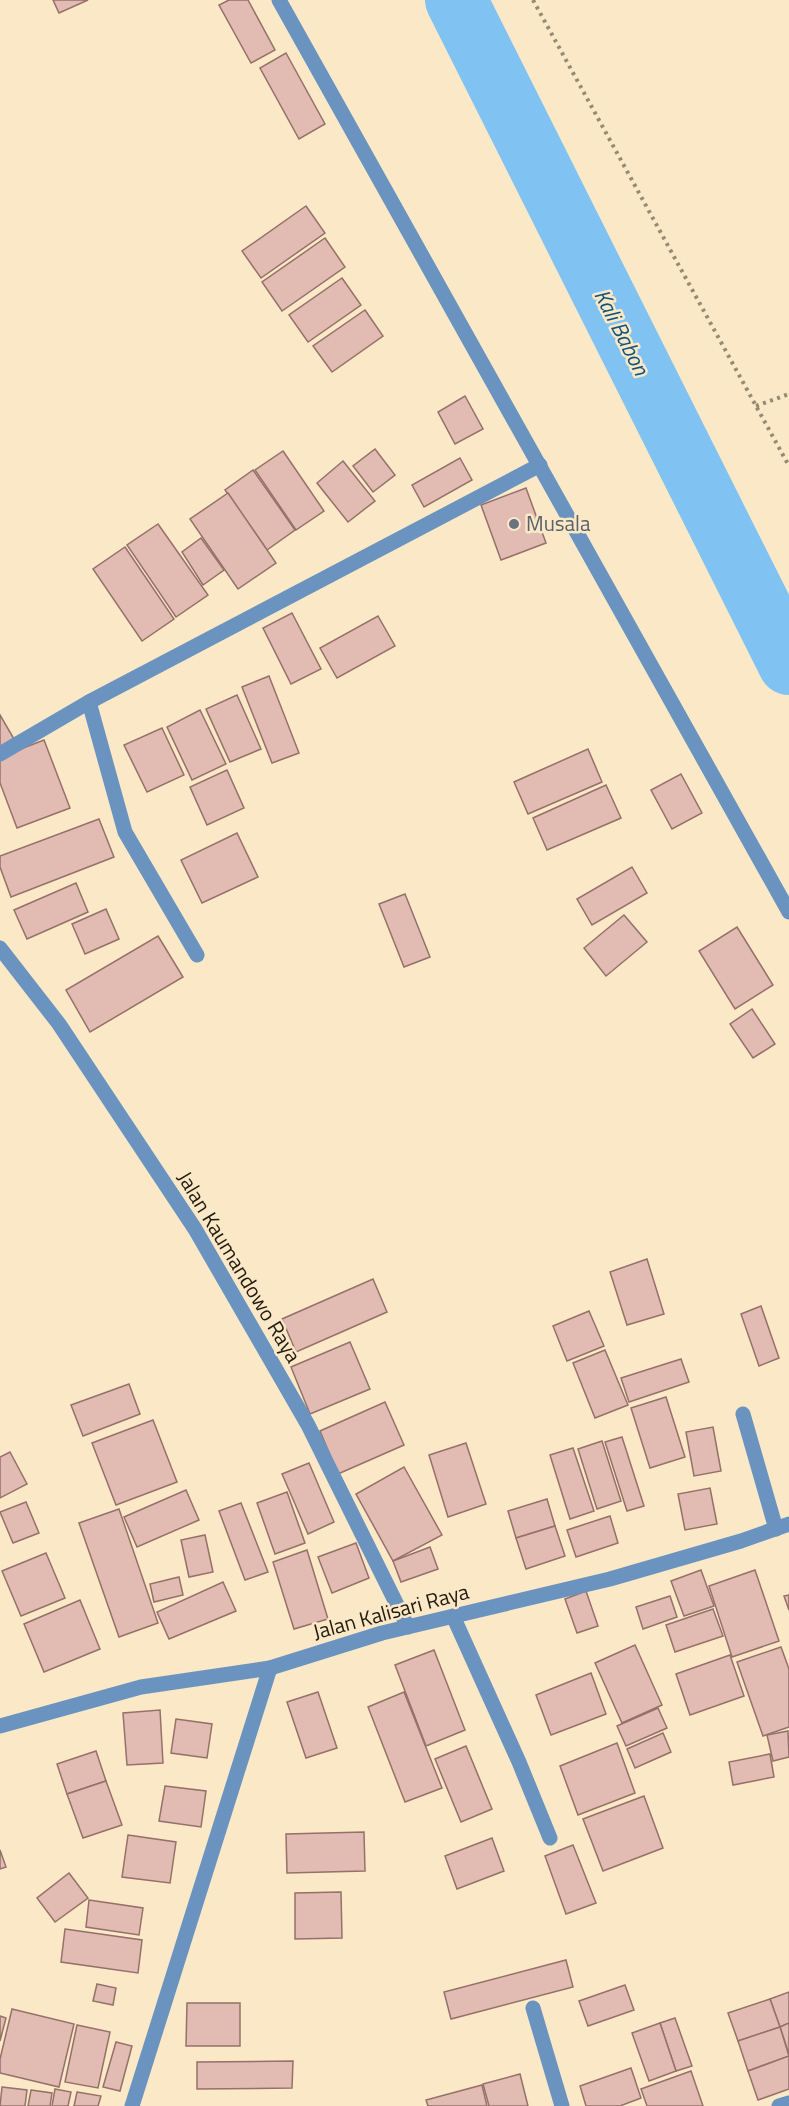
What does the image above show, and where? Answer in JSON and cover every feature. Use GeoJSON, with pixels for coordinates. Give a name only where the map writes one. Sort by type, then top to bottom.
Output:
{"type":"FeatureCollection","features":[{"type":"Feature","properties":{"kind":"street"},"geometry":{"type":"LineString","coordinates":[[279,0],[789,912]]}},
{"type":"Feature","properties":{"kind":"street"},"geometry":{"type":"LineString","coordinates":[[0,754],[89,702],[540,465]]}},
{"type":"Feature","properties":{"kind":"street"},"geometry":{"type":"LineString","coordinates":[[89,702],[126,832],[197,955]]}},
{"type":"Feature","properties":{"kind":"street","name":"Jalan Kaumandowo Raya"},"geometry":{"type":"LineString","coordinates":[[0,948],[59,1024],[195,1229],[308,1425],[408,1627]]}},
{"type":"Feature","properties":{"kind":"street"},"geometry":{"type":"LineString","coordinates":[[743,1414],[782,1527]]}},
{"type":"Feature","properties":{"kind":"street","name":"Jalan Kalisari Raya"},"geometry":{"type":"LineString","coordinates":[[0,1726],[141,1687],[270,1668],[382,1633],[610,1579],[782,1527]]}},
{"type":"Feature","properties":{"kind":"street"},"geometry":{"type":"LineString","coordinates":[[453,1616],[519,1762],[550,1838]]}},
{"type":"Feature","properties":{"kind":"street"},"geometry":{"type":"LineString","coordinates":[[132,2106],[270,1668]]}},
{"type":"Feature","properties":{"kind":"street"},"geometry":{"type":"LineString","coordinates":[[533,2008],[562,2106]]}},
{"type":"Feature","properties":{"kind":"street"},"geometry":{"type":"LineString","coordinates":[[779,2106],[789,2103]]}},
{"type":"Feature","properties":{"kind":"path"},"geometry":{"type":"LineString","coordinates":[[533,0],[789,466]]}},
{"type":"Feature","properties":{"kind":"path"},"geometry":{"type":"LineString","coordinates":[[756,406],[789,394]]}},
{"type":"Feature","properties":{"kind":"building"},"geometry":{"type":"Polygon","coordinates":[[[53,0],[88,0],[59,13],[53,0]]]}},
{"type":"Feature","properties":{"kind":"building"},"geometry":{"type":"Polygon","coordinates":[[[229,0],[248,0],[275,50],[251,63],[219,5],[229,0]]]}},
{"type":"Feature","properties":{"kind":"building"},"geometry":{"type":"Polygon","coordinates":[[[286,53],[325,124],[299,139],[260,68],[286,53]]]}},
{"type":"Feature","properties":{"kind":"building"},"geometry":{"type":"Polygon","coordinates":[[[306,206],[325,233],[261,278],[242,251],[306,206]]]}},
{"type":"Feature","properties":{"kind":"building"},"geometry":{"type":"Polygon","coordinates":[[[325,238],[345,267],[282,311],[262,282],[325,238]]]}},
{"type":"Feature","properties":{"kind":"building"},"geometry":{"type":"Polygon","coordinates":[[[342,278],[361,305],[308,342],[289,315],[342,278]]]}},
{"type":"Feature","properties":{"kind":"building"},"geometry":{"type":"Polygon","coordinates":[[[365,310],[383,336],[332,372],[313,346],[365,310]]]}},
{"type":"Feature","properties":{"kind":"building"},"geometry":{"type":"Polygon","coordinates":[[[465,396],[483,429],[455,444],[438,412],[465,396]]]}},
{"type":"Feature","properties":{"kind":"building"},"geometry":{"type":"Polygon","coordinates":[[[375,449],[395,475],[373,492],[353,466],[375,449]]]}},
{"type":"Feature","properties":{"kind":"building"},"geometry":{"type":"Polygon","coordinates":[[[283,451],[324,511],[296,530],[255,470],[283,451]]]}},
{"type":"Feature","properties":{"kind":"building"},"geometry":{"type":"Polygon","coordinates":[[[460,458],[472,480],[424,507],[412,485],[460,458]]]}},
{"type":"Feature","properties":{"kind":"building"},"geometry":{"type":"Polygon","coordinates":[[[343,461],[375,501],[348,522],[317,483],[343,461]]]}},
{"type":"Feature","properties":{"kind":"building"},"geometry":{"type":"Polygon","coordinates":[[[253,470],[295,530],[267,550],[225,490],[253,470]]]}},
{"type":"Feature","properties":{"kind":"building","name":"Musala"},"geometry":{"type":"Polygon","coordinates":[[[526,488],[546,543],[501,560],[481,505],[526,488]]]}},
{"type":"Feature","properties":{"kind":"building"},"geometry":{"type":"Polygon","coordinates":[[[228,493],[276,563],[238,589],[190,519],[228,493]]]}},
{"type":"Feature","properties":{"kind":"building"},"geometry":{"type":"Polygon","coordinates":[[[158,524],[208,595],[176,617],[127,545],[158,524]]]}},
{"type":"Feature","properties":{"kind":"building"},"geometry":{"type":"Polygon","coordinates":[[[201,538],[224,570],[203,585],[182,552],[201,538]]]}},
{"type":"Feature","properties":{"kind":"building"},"geometry":{"type":"Polygon","coordinates":[[[125,547],[174,619],[142,641],[93,569],[125,547]]]}},
{"type":"Feature","properties":{"kind":"building"},"geometry":{"type":"Polygon","coordinates":[[[292,613],[321,669],[291,684],[263,628],[292,613]]]}},
{"type":"Feature","properties":{"kind":"building"},"geometry":{"type":"Polygon","coordinates":[[[378,616],[395,646],[337,678],[320,648],[378,616]]]}},
{"type":"Feature","properties":{"kind":"building"},"geometry":{"type":"Polygon","coordinates":[[[269,676],[299,753],[272,763],[242,687],[269,676]]]}},
{"type":"Feature","properties":{"kind":"building"},"geometry":{"type":"Polygon","coordinates":[[[237,695],[261,749],[230,762],[206,709],[237,695]]]}},
{"type":"Feature","properties":{"kind":"building"},"geometry":{"type":"Polygon","coordinates":[[[200,710],[226,764],[192,780],[167,727],[200,710]]]}},
{"type":"Feature","properties":{"kind":"building"},"geometry":{"type":"Polygon","coordinates":[[[0,715],[14,739],[0,747],[0,715]]]}},
{"type":"Feature","properties":{"kind":"building"},"geometry":{"type":"Polygon","coordinates":[[[162,728],[184,775],[147,792],[124,745],[162,728]]]}},
{"type":"Feature","properties":{"kind":"building"},"geometry":{"type":"Polygon","coordinates":[[[44,740],[70,808],[17,828],[0,783],[0,757],[44,740]]]}},
{"type":"Feature","properties":{"kind":"building"},"geometry":{"type":"Polygon","coordinates":[[[588,749],[602,782],[528,814],[514,782],[588,749]]]}},
{"type":"Feature","properties":{"kind":"building"},"geometry":{"type":"Polygon","coordinates":[[[227,770],[244,808],[207,825],[190,787],[227,770]]]}},
{"type":"Feature","properties":{"kind":"building"},"geometry":{"type":"Polygon","coordinates":[[[681,774],[702,813],[672,829],[651,790],[681,774]]]}},
{"type":"Feature","properties":{"kind":"building"},"geometry":{"type":"Polygon","coordinates":[[[606,785],[621,818],[547,850],[533,818],[606,785]]]}},
{"type":"Feature","properties":{"kind":"building"},"geometry":{"type":"Polygon","coordinates":[[[99,819],[114,857],[11,897],[0,867],[0,856],[99,819]]]}},
{"type":"Feature","properties":{"kind":"building"},"geometry":{"type":"Polygon","coordinates":[[[237,833],[258,877],[202,903],[181,860],[237,833]]]}},
{"type":"Feature","properties":{"kind":"building"},"geometry":{"type":"Polygon","coordinates":[[[632,867],[647,893],[592,925],[577,899],[632,867]]]}},
{"type":"Feature","properties":{"kind":"building"},"geometry":{"type":"Polygon","coordinates":[[[76,883],[88,912],[27,939],[14,910],[76,883]]]}},
{"type":"Feature","properties":{"kind":"building"},"geometry":{"type":"Polygon","coordinates":[[[405,894],[430,957],[404,967],[379,904],[405,894]]]}},
{"type":"Feature","properties":{"kind":"building"},"geometry":{"type":"Polygon","coordinates":[[[106,909],[119,939],[85,954],[72,924],[106,909]]]}},
{"type":"Feature","properties":{"kind":"building"},"geometry":{"type":"Polygon","coordinates":[[[624,915],[647,942],[606,976],[584,948],[624,915]]]}},
{"type":"Feature","properties":{"kind":"building"},"geometry":{"type":"Polygon","coordinates":[[[737,927],[773,985],[735,1009],[699,951],[737,927]]]}},
{"type":"Feature","properties":{"kind":"building"},"geometry":{"type":"Polygon","coordinates":[[[158,936],[183,977],[90,1032],[66,990],[158,936]]]}},
{"type":"Feature","properties":{"kind":"building"},"geometry":{"type":"Polygon","coordinates":[[[752,1009],[775,1044],[753,1058],[730,1024],[752,1009]]]}},
{"type":"Feature","properties":{"kind":"building"},"geometry":{"type":"Polygon","coordinates":[[[647,1259],[664,1314],[627,1325],[610,1272],[647,1259]]]}},
{"type":"Feature","properties":{"kind":"building"},"geometry":{"type":"Polygon","coordinates":[[[373,1279],[387,1312],[296,1352],[282,1319],[373,1279]]]}},
{"type":"Feature","properties":{"kind":"building"},"geometry":{"type":"Polygon","coordinates":[[[761,1306],[779,1358],[759,1366],[741,1314],[761,1306]]]}},
{"type":"Feature","properties":{"kind":"building"},"geometry":{"type":"Polygon","coordinates":[[[589,1311],[604,1346],[567,1361],[553,1326],[589,1311]]]}},
{"type":"Feature","properties":{"kind":"building"},"geometry":{"type":"Polygon","coordinates":[[[350,1342],[370,1389],[310,1414],[291,1367],[350,1342]]]}},
{"type":"Feature","properties":{"kind":"building"},"geometry":{"type":"Polygon","coordinates":[[[605,1350],[628,1405],[595,1418],[573,1363],[605,1350]]]}},
{"type":"Feature","properties":{"kind":"building"},"geometry":{"type":"Polygon","coordinates":[[[681,1359],[689,1382],[629,1402],[621,1378],[681,1359]]]}},
{"type":"Feature","properties":{"kind":"building"},"geometry":{"type":"Polygon","coordinates":[[[129,1384],[140,1414],[83,1436],[71,1405],[129,1384]]]}},
{"type":"Feature","properties":{"kind":"building"},"geometry":{"type":"Polygon","coordinates":[[[666,1397],[685,1457],[650,1468],[631,1408],[666,1397]]]}},
{"type":"Feature","properties":{"kind":"building"},"geometry":{"type":"Polygon","coordinates":[[[385,1402],[404,1445],[338,1474],[320,1431],[385,1402]]]}},
{"type":"Feature","properties":{"kind":"building"},"geometry":{"type":"Polygon","coordinates":[[[153,1420],[177,1482],[116,1505],[92,1443],[153,1420]]]}},
{"type":"Feature","properties":{"kind":"building"},"geometry":{"type":"Polygon","coordinates":[[[713,1427],[721,1471],[694,1476],[686,1432],[713,1427]]]}},
{"type":"Feature","properties":{"kind":"building"},"geometry":{"type":"Polygon","coordinates":[[[622,1437],[644,1506],[627,1511],[605,1442],[622,1437]]]}},
{"type":"Feature","properties":{"kind":"building"},"geometry":{"type":"Polygon","coordinates":[[[602,1441],[621,1501],[597,1509],[578,1449],[602,1441]]]}},
{"type":"Feature","properties":{"kind":"building"},"geometry":{"type":"Polygon","coordinates":[[[466,1443],[486,1504],[448,1517],[429,1455],[466,1443]]]}},
{"type":"Feature","properties":{"kind":"building"},"geometry":{"type":"Polygon","coordinates":[[[573,1448],[594,1511],[570,1519],[550,1455],[573,1448]]]}},
{"type":"Feature","properties":{"kind":"building"},"geometry":{"type":"Polygon","coordinates":[[[10,1452],[27,1484],[0,1498],[0,1457],[10,1452]]]}},
{"type":"Feature","properties":{"kind":"building"},"geometry":{"type":"Polygon","coordinates":[[[309,1463],[334,1522],[308,1534],[282,1474],[309,1463]]]}},
{"type":"Feature","properties":{"kind":"building"},"geometry":{"type":"Polygon","coordinates":[[[404,1467],[442,1535],[393,1561],[356,1494],[404,1467]]]}},
{"type":"Feature","properties":{"kind":"building"},"geometry":{"type":"Polygon","coordinates":[[[710,1488],[717,1524],[685,1530],[678,1494],[710,1488]]]}},
{"type":"Feature","properties":{"kind":"building"},"geometry":{"type":"Polygon","coordinates":[[[186,1490],[199,1520],[137,1547],[124,1517],[186,1490]]]}},
{"type":"Feature","properties":{"kind":"building"},"geometry":{"type":"Polygon","coordinates":[[[287,1492],[305,1543],[275,1554],[257,1503],[287,1492]]]}},
{"type":"Feature","properties":{"kind":"building"},"geometry":{"type":"Polygon","coordinates":[[[547,1499],[555,1526],[516,1538],[508,1511],[547,1499]]]}},
{"type":"Feature","properties":{"kind":"building"},"geometry":{"type":"Polygon","coordinates":[[[26,1502],[39,1533],[13,1543],[0,1512],[26,1502]]]}},
{"type":"Feature","properties":{"kind":"building"},"geometry":{"type":"Polygon","coordinates":[[[241,1503],[268,1572],[245,1580],[219,1511],[241,1503]]]}},
{"type":"Feature","properties":{"kind":"building"},"geometry":{"type":"Polygon","coordinates":[[[119,1509],[158,1623],[119,1637],[79,1523],[119,1509]]]}},
{"type":"Feature","properties":{"kind":"building"},"geometry":{"type":"Polygon","coordinates":[[[610,1516],[618,1543],[576,1557],[567,1530],[610,1516]]]}},
{"type":"Feature","properties":{"kind":"building"},"geometry":{"type":"Polygon","coordinates":[[[555,1526],[565,1556],[526,1569],[516,1538],[555,1526]]]}},
{"type":"Feature","properties":{"kind":"building"},"geometry":{"type":"Polygon","coordinates":[[[205,1535],[213,1572],[189,1577],[181,1540],[205,1535]]]}},
{"type":"Feature","properties":{"kind":"building"},"geometry":{"type":"Polygon","coordinates":[[[356,1543],[369,1578],[332,1593],[318,1557],[356,1543]]]}},
{"type":"Feature","properties":{"kind":"building"},"geometry":{"type":"Polygon","coordinates":[[[430,1547],[438,1569],[401,1582],[393,1561],[430,1547]]]}},
{"type":"Feature","properties":{"kind":"building"},"geometry":{"type":"Polygon","coordinates":[[[307,1550],[328,1619],[294,1629],[273,1562],[307,1550]]]}},
{"type":"Feature","properties":{"kind":"building"},"geometry":{"type":"Polygon","coordinates":[[[46,1553],[65,1598],[21,1616],[2,1571],[46,1553]]]}},
{"type":"Feature","properties":{"kind":"building"},"geometry":{"type":"Polygon","coordinates":[[[701,1570],[714,1606],[684,1616],[671,1581],[701,1570]]]}},
{"type":"Feature","properties":{"kind":"building"},"geometry":{"type":"Polygon","coordinates":[[[755,1570],[779,1641],[732,1657],[709,1586],[755,1570]]]}},
{"type":"Feature","properties":{"kind":"building"},"geometry":{"type":"Polygon","coordinates":[[[179,1577],[183,1595],[154,1602],[150,1584],[179,1577]]]}},
{"type":"Feature","properties":{"kind":"building"},"geometry":{"type":"Polygon","coordinates":[[[223,1582],[236,1611],[169,1639],[157,1612],[223,1582]]]}},
{"type":"Feature","properties":{"kind":"building"},"geometry":{"type":"Polygon","coordinates":[[[586,1591],[598,1626],[577,1633],[565,1599],[586,1591]]]}},
{"type":"Feature","properties":{"kind":"building"},"geometry":{"type":"Polygon","coordinates":[[[789,1595],[789,1610],[784,1596],[789,1595]]]}},
{"type":"Feature","properties":{"kind":"building"},"geometry":{"type":"Polygon","coordinates":[[[670,1596],[677,1617],[643,1629],[636,1607],[670,1596]]]}},
{"type":"Feature","properties":{"kind":"building"},"geometry":{"type":"Polygon","coordinates":[[[80,1600],[100,1649],[44,1672],[24,1624],[80,1600]]]}},
{"type":"Feature","properties":{"kind":"building"},"geometry":{"type":"Polygon","coordinates":[[[713,1609],[723,1636],[675,1652],[666,1625],[713,1609]]]}},
{"type":"Feature","properties":{"kind":"building"},"geometry":{"type":"Polygon","coordinates":[[[635,1645],[662,1705],[622,1723],[595,1663],[635,1645]]]}},
{"type":"Feature","properties":{"kind":"building"},"geometry":{"type":"Polygon","coordinates":[[[781,1647],[789,1669],[789,1727],[763,1736],[737,1662],[781,1647]]]}},
{"type":"Feature","properties":{"kind":"building"},"geometry":{"type":"Polygon","coordinates":[[[434,1650],[465,1730],[426,1746],[395,1665],[434,1650]]]}},
{"type":"Feature","properties":{"kind":"building"},"geometry":{"type":"Polygon","coordinates":[[[730,1655],[744,1696],[690,1715],[676,1674],[730,1655]]]}},
{"type":"Feature","properties":{"kind":"building"},"geometry":{"type":"Polygon","coordinates":[[[591,1673],[606,1714],[551,1735],[536,1695],[591,1673]]]}},
{"type":"Feature","properties":{"kind":"building"},"geometry":{"type":"Polygon","coordinates":[[[318,1692],[337,1748],[306,1758],[287,1702],[318,1692]]]}},
{"type":"Feature","properties":{"kind":"building"},"geometry":{"type":"Polygon","coordinates":[[[404,1692],[442,1788],[405,1802],[368,1707],[404,1692]]]}},
{"type":"Feature","properties":{"kind":"building"},"geometry":{"type":"Polygon","coordinates":[[[658,1708],[667,1728],[626,1746],[617,1726],[658,1708]]]}},
{"type":"Feature","properties":{"kind":"building"},"geometry":{"type":"Polygon","coordinates":[[[160,1710],[163,1763],[127,1765],[123,1713],[160,1710]]]}},
{"type":"Feature","properties":{"kind":"building"},"geometry":{"type":"Polygon","coordinates":[[[176,1719],[212,1724],[207,1758],[171,1753],[176,1719]]]}},
{"type":"Feature","properties":{"kind":"building"},"geometry":{"type":"Polygon","coordinates":[[[788,1731],[789,1757],[773,1761],[767,1735],[788,1731]]]}},
{"type":"Feature","properties":{"kind":"building"},"geometry":{"type":"Polygon","coordinates":[[[663,1733],[671,1752],[635,1768],[627,1749],[663,1733]]]}},
{"type":"Feature","properties":{"kind":"building"},"geometry":{"type":"Polygon","coordinates":[[[617,1743],[635,1793],[578,1815],[560,1766],[617,1743]]]}},
{"type":"Feature","properties":{"kind":"building"},"geometry":{"type":"Polygon","coordinates":[[[466,1746],[492,1809],[461,1822],[435,1759],[466,1746]]]}},
{"type":"Feature","properties":{"kind":"building"},"geometry":{"type":"Polygon","coordinates":[[[96,1751],[106,1781],[67,1794],[57,1764],[96,1751]]]}},
{"type":"Feature","properties":{"kind":"building"},"geometry":{"type":"Polygon","coordinates":[[[770,1754],[774,1777],[733,1785],[729,1762],[770,1754]]]}},
{"type":"Feature","properties":{"kind":"building"},"geometry":{"type":"Polygon","coordinates":[[[106,1781],[122,1825],[83,1838],[67,1794],[106,1781]]]}},
{"type":"Feature","properties":{"kind":"building"},"geometry":{"type":"Polygon","coordinates":[[[165,1786],[206,1791],[201,1827],[159,1821],[165,1786]]]}},
{"type":"Feature","properties":{"kind":"building"},"geometry":{"type":"Polygon","coordinates":[[[644,1796],[663,1848],[603,1871],[583,1819],[644,1796]]]}},
{"type":"Feature","properties":{"kind":"building"},"geometry":{"type":"Polygon","coordinates":[[[364,1832],[365,1871],[287,1873],[286,1834],[364,1832]]]}},
{"type":"Feature","properties":{"kind":"building"},"geometry":{"type":"Polygon","coordinates":[[[128,1835],[176,1842],[170,1883],[122,1877],[128,1835]]]}},
{"type":"Feature","properties":{"kind":"building"},"geometry":{"type":"Polygon","coordinates":[[[492,1838],[504,1871],[457,1889],[445,1856],[492,1838]]]}},
{"type":"Feature","properties":{"kind":"building"},"geometry":{"type":"Polygon","coordinates":[[[573,1845],[596,1903],[566,1914],[545,1856],[573,1845]]]}},
{"type":"Feature","properties":{"kind":"building"},"geometry":{"type":"Polygon","coordinates":[[[0,1850],[6,1867],[0,1869],[0,1850]]]}},
{"type":"Feature","properties":{"kind":"building"},"geometry":{"type":"Polygon","coordinates":[[[69,1873],[88,1898],[55,1922],[37,1898],[69,1873]]]}},
{"type":"Feature","properties":{"kind":"building"},"geometry":{"type":"Polygon","coordinates":[[[341,1892],[342,1938],[295,1939],[295,1893],[341,1892]]]}},
{"type":"Feature","properties":{"kind":"building"},"geometry":{"type":"Polygon","coordinates":[[[89,1900],[143,1908],[139,1935],[86,1927],[89,1900]]]}},
{"type":"Feature","properties":{"kind":"building"},"geometry":{"type":"Polygon","coordinates":[[[65,1929],[142,1940],[138,1973],[61,1962],[65,1929]]]}},
{"type":"Feature","properties":{"kind":"building"},"geometry":{"type":"Polygon","coordinates":[[[566,1960],[573,1987],[451,2019],[444,1992],[566,1960]]]}},
{"type":"Feature","properties":{"kind":"building"},"geometry":{"type":"Polygon","coordinates":[[[97,1984],[116,1988],[113,2005],[93,2001],[97,1984]]]}},
{"type":"Feature","properties":{"kind":"building"},"geometry":{"type":"Polygon","coordinates":[[[625,1985],[634,2010],[588,2026],[579,2001],[625,1985]]]}},
{"type":"Feature","properties":{"kind":"building"},"geometry":{"type":"Polygon","coordinates":[[[789,1992],[789,2023],[780,2027],[770,1999],[789,1992]]]}},
{"type":"Feature","properties":{"kind":"building"},"geometry":{"type":"Polygon","coordinates":[[[770,1999],[780,2027],[738,2041],[728,2013],[770,1999]]]}},
{"type":"Feature","properties":{"kind":"building"},"geometry":{"type":"Polygon","coordinates":[[[187,2003],[240,2003],[240,2046],[186,2046],[187,2003]]]}},
{"type":"Feature","properties":{"kind":"building"},"geometry":{"type":"Polygon","coordinates":[[[12,2009],[74,2024],[59,2087],[0,2073],[0,2059],[12,2009]]]}},
{"type":"Feature","properties":{"kind":"building"},"geometry":{"type":"Polygon","coordinates":[[[0,2016],[6,2018],[0,2041],[0,2016]]]}},
{"type":"Feature","properties":{"kind":"building"},"geometry":{"type":"Polygon","coordinates":[[[675,2018],[692,2066],[676,2071],[660,2023],[675,2018]]]}},
{"type":"Feature","properties":{"kind":"building"},"geometry":{"type":"Polygon","coordinates":[[[660,2023],[676,2071],[649,2081],[632,2033],[660,2023]]]}},
{"type":"Feature","properties":{"kind":"building"},"geometry":{"type":"Polygon","coordinates":[[[789,2023],[789,2054],[780,2027],[789,2023]]]}},
{"type":"Feature","properties":{"kind":"building"},"geometry":{"type":"Polygon","coordinates":[[[77,2025],[110,2032],[98,2088],[65,2082],[77,2025]]]}},
{"type":"Feature","properties":{"kind":"building"},"geometry":{"type":"Polygon","coordinates":[[[780,2027],[789,2056],[748,2071],[738,2041],[780,2027]]]}},
{"type":"Feature","properties":{"kind":"building"},"geometry":{"type":"Polygon","coordinates":[[[116,2042],[132,2046],[120,2091],[103,2087],[116,2042]]]}},
{"type":"Feature","properties":{"kind":"building"},"geometry":{"type":"Polygon","coordinates":[[[789,2056],[789,2089],[758,2100],[748,2071],[789,2056]]]}},
{"type":"Feature","properties":{"kind":"building"},"geometry":{"type":"Polygon","coordinates":[[[293,2061],[292,2088],[197,2089],[197,2062],[293,2061]]]}},
{"type":"Feature","properties":{"kind":"building"},"geometry":{"type":"Polygon","coordinates":[[[631,2068],[641,2098],[620,2106],[586,2106],[580,2086],[631,2068]]]}},
{"type":"Feature","properties":{"kind":"building"},"geometry":{"type":"Polygon","coordinates":[[[691,2071],[703,2106],[647,2106],[641,2089],[691,2071]]]}},
{"type":"Feature","properties":{"kind":"building"},"geometry":{"type":"Polygon","coordinates":[[[520,2074],[528,2106],[489,2106],[483,2084],[520,2074]]]}},
{"type":"Feature","properties":{"kind":"building"},"geometry":{"type":"Polygon","coordinates":[[[482,2085],[487,2106],[428,2106],[426,2100],[482,2085]]]}},
{"type":"Feature","properties":{"kind":"building"},"geometry":{"type":"Polygon","coordinates":[[[2,2087],[27,2090],[25,2106],[0,2106],[2,2087]]]}},
{"type":"Feature","properties":{"kind":"building"},"geometry":{"type":"Polygon","coordinates":[[[55,2089],[71,2092],[68,2106],[52,2106],[55,2089]]]}},
{"type":"Feature","properties":{"kind":"building"},"geometry":{"type":"Polygon","coordinates":[[[31,2090],[52,2093],[50,2106],[28,2106],[31,2090]]]}},
{"type":"Feature","properties":{"kind":"building"},"geometry":{"type":"Polygon","coordinates":[[[77,2092],[101,2096],[98,2106],[74,2106],[77,2092]]]}},
{"type":"Feature","properties":{"kind":"waterway","name":"Kali Babon"},"geometry":{"type":"LineString","coordinates":[[456,0],[789,664]]}},
{"type":"Feature","properties":{"kind":"place","name":"Musala"},"geometry":{"type":"Point","coordinates":[514,524]}}]}
